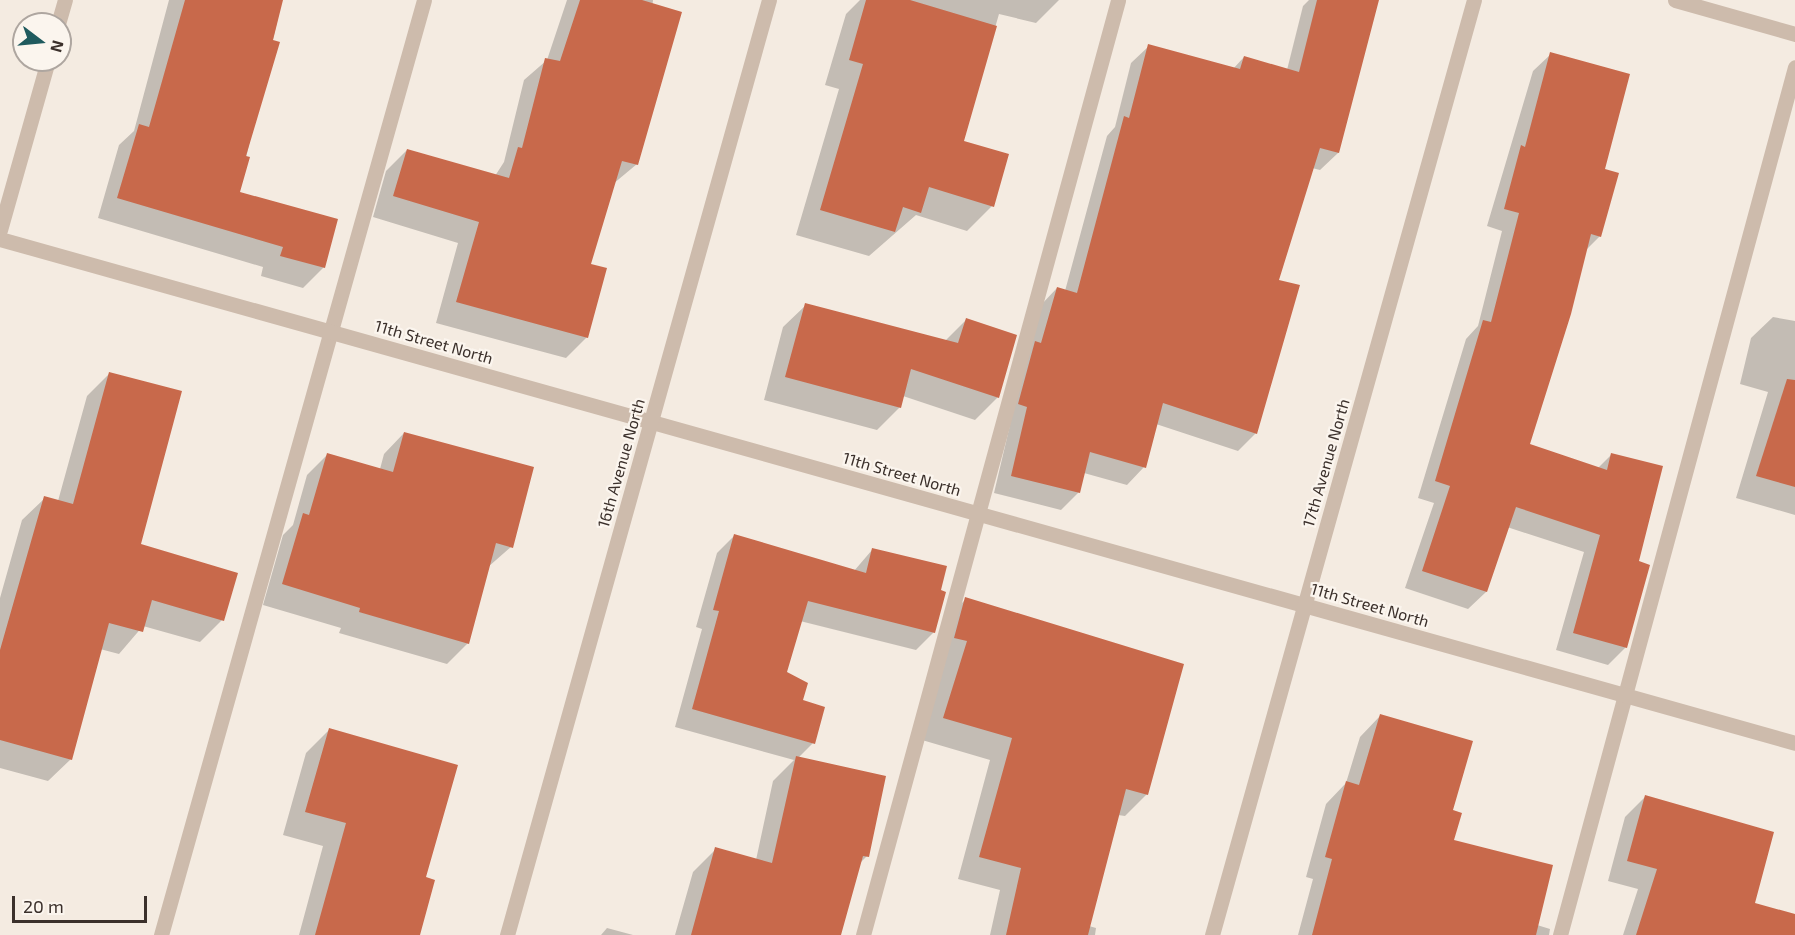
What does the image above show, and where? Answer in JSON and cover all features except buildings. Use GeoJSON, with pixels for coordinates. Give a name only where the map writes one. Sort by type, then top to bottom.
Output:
{"type":"FeatureCollection","features":[{"type":"Feature","properties":{"kind":"street"},"geometry":{"type":"LineString","coordinates":[[161,935],[424,0]]}},
{"type":"Feature","properties":{"kind":"street","name":"16th Avenue North"},"geometry":{"type":"LineString","coordinates":[[507,935],[769,0]]}},
{"type":"Feature","properties":{"kind":"street"},"geometry":{"type":"LineString","coordinates":[[863,935],[1118,0]]}},
{"type":"Feature","properties":{"kind":"street","name":"17th Avenue North"},"geometry":{"type":"LineString","coordinates":[[1212,935],[1474,0]]}},
{"type":"Feature","properties":{"kind":"street"},"geometry":{"type":"LineString","coordinates":[[1675,0],[1795,34]]}},
{"type":"Feature","properties":{"kind":"street"},"geometry":{"type":"LineString","coordinates":[[1560,935],[1795,67]]}},
{"type":"Feature","properties":{"kind":"street"},"geometry":{"type":"LineString","coordinates":[[0,230],[45,72]]}},
{"type":"Feature","properties":{"kind":"street","name":"11th Street North"},"geometry":{"type":"LineString","coordinates":[[0,239],[1795,743]]}}]}
